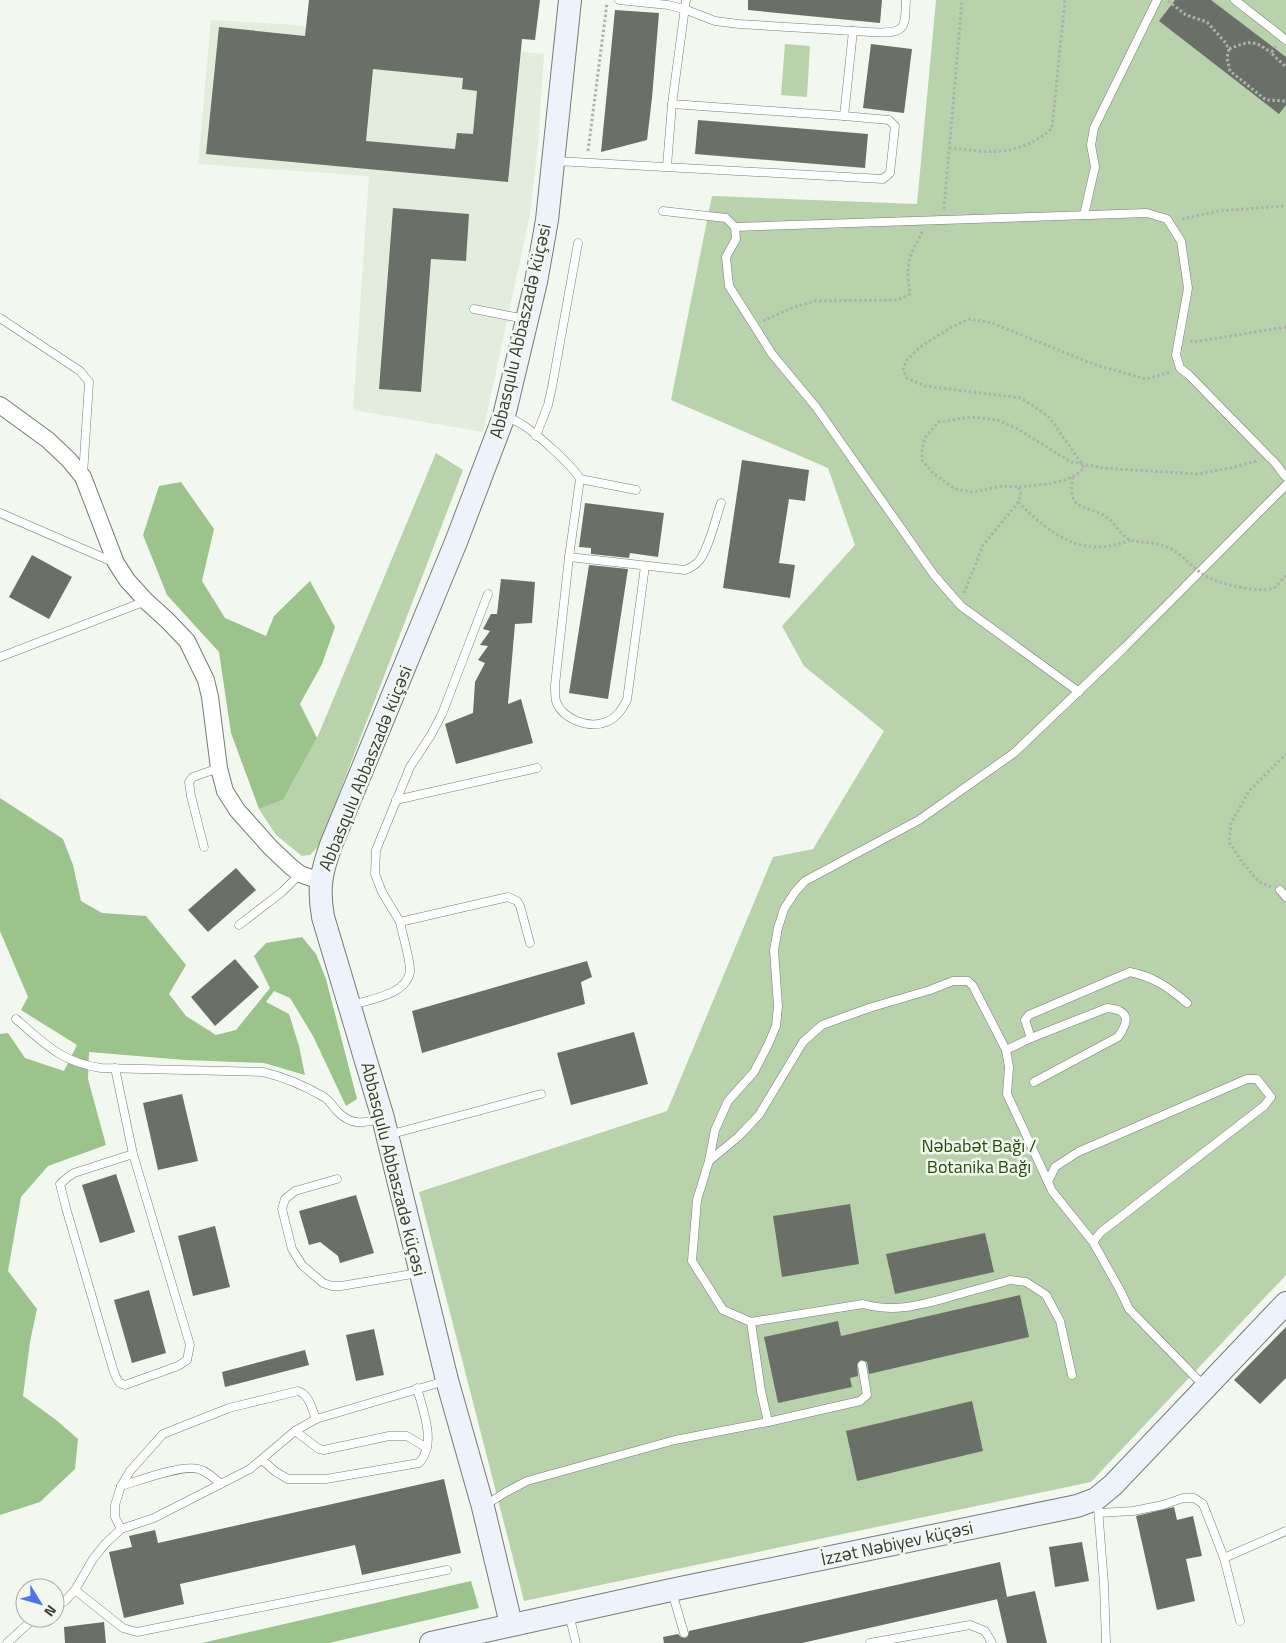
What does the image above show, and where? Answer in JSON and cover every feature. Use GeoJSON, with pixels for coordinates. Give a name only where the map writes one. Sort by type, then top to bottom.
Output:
{"type":"FeatureCollection","features":[{"type":"Feature","properties":{"kind":"street","name":"Abbasqulu Abbaszadə küçəsi"},"geometry":{"type":"LineString","coordinates":[[511,1624],[483,1507],[447,1380],[385,1127],[323,918],[320,900],[310,877],[325,863],[456,542],[504,416],[543,250],[570,0]]}},
{"type":"Feature","properties":{"kind":"street"},"geometry":{"type":"LineString","coordinates":[[0,405],[48,440],[69,460],[83,477],[116,563],[146,601],[187,641],[206,680],[212,706],[219,768],[226,791],[237,810],[270,847],[310,877]]}},
{"type":"Feature","properties":{"kind":"street","name":"İzzət Nəbiyev küçəsi"},"geometry":{"type":"LineString","coordinates":[[431,1643],[458,1640],[511,1624],[1076,1506],[1097,1506],[1112,1486],[1286,1303]]}},
{"type":"Feature","properties":{"kind":"lane"},"geometry":{"type":"LineString","coordinates":[[619,0],[668,5],[715,21],[731,23],[894,33],[901,29],[904,23],[906,0]]}},
{"type":"Feature","properties":{"kind":"lane"},"geometry":{"type":"LineString","coordinates":[[667,166],[672,104],[686,0]]}},
{"type":"Feature","properties":{"kind":"lane"},"geometry":{"type":"LineString","coordinates":[[1084,215],[1095,167],[1091,145],[1094,128],[1157,0]]}},
{"type":"Feature","properties":{"kind":"lane"},"geometry":{"type":"LineString","coordinates":[[1235,0],[1284,39]]}},
{"type":"Feature","properties":{"kind":"lane"},"geometry":{"type":"LineString","coordinates":[[844,116],[853,31]]}},
{"type":"Feature","properties":{"kind":"lane"},"geometry":{"type":"LineString","coordinates":[[554,161],[883,178],[890,173],[895,126],[889,120],[672,104]]}},
{"type":"Feature","properties":{"kind":"lane"},"geometry":{"type":"LineString","coordinates":[[663,211],[726,218],[735,227],[736,239],[726,257],[729,286],[772,354],[821,414],[934,575],[961,606],[1079,692]]}},
{"type":"Feature","properties":{"kind":"lane"},"geometry":{"type":"LineString","coordinates":[[735,227],[1147,213],[1167,219],[1181,241],[1188,288],[1176,355],[1180,368],[1275,461],[1286,477]]}},
{"type":"Feature","properties":{"kind":"lane"},"geometry":{"type":"LineString","coordinates":[[536,436],[548,405],[552,387],[578,243]]}},
{"type":"Feature","properties":{"kind":"lane"},"geometry":{"type":"LineString","coordinates":[[474,309],[527,319]]}},
{"type":"Feature","properties":{"kind":"lane"},"geometry":{"type":"LineString","coordinates":[[0,318],[80,372],[89,382],[83,477]]}},
{"type":"Feature","properties":{"kind":"lane"},"geometry":{"type":"LineString","coordinates":[[504,416],[524,425],[576,471],[580,479],[569,557],[555,685],[556,702],[573,720],[599,724],[607,722],[616,717],[627,700],[645,566]]}},
{"type":"Feature","properties":{"kind":"lane"},"geometry":{"type":"LineString","coordinates":[[580,479],[636,490]]}},
{"type":"Feature","properties":{"kind":"lane"},"geometry":{"type":"LineString","coordinates":[[1072,1375],[1060,1321],[1046,1294],[1026,1282],[1010,1280],[911,1307],[889,1309],[875,1308],[863,1304],[751,1322],[723,1310],[692,1261],[697,1200],[709,1161],[714,1130],[728,1101],[754,1072],[776,1026],[778,1006],[774,950],[784,909],[795,892],[806,881],[919,820],[1014,753],[1079,692],[1286,485]]}},
{"type":"Feature","properties":{"kind":"lane"},"geometry":{"type":"LineString","coordinates":[[569,557],[685,570],[700,560],[721,503]]}},
{"type":"Feature","properties":{"kind":"lane"},"geometry":{"type":"LineString","coordinates":[[0,513],[116,563]]}},
{"type":"Feature","properties":{"kind":"lane"},"geometry":{"type":"LineString","coordinates":[[350,1006],[395,991],[407,980],[410,970],[400,922],[382,892],[375,874],[376,850],[410,767],[442,714],[488,594]]}},
{"type":"Feature","properties":{"kind":"lane"},"geometry":{"type":"LineString","coordinates":[[0,657],[146,601]]}},
{"type":"Feature","properties":{"kind":"lane"},"geometry":{"type":"LineString","coordinates":[[204,847],[189,782],[193,777],[219,768]]}},
{"type":"Feature","properties":{"kind":"lane"},"geometry":{"type":"LineString","coordinates":[[396,800],[537,768]]}},
{"type":"Feature","properties":{"kind":"lane"},"geometry":{"type":"LineString","coordinates":[[239,925],[282,892],[310,877]]}},
{"type":"Feature","properties":{"kind":"lane"},"geometry":{"type":"LineString","coordinates":[[1280,890],[1286,897]]}},
{"type":"Feature","properties":{"kind":"lane"},"geometry":{"type":"LineString","coordinates":[[400,922],[508,897],[517,901],[520,906],[530,944]]}},
{"type":"Feature","properties":{"kind":"lane"},"geometry":{"type":"LineString","coordinates":[[1031,1038],[1025,1020],[1029,1015],[1130,972],[1146,976],[1168,987],[1187,1003]]}},
{"type":"Feature","properties":{"kind":"lane"},"geometry":{"type":"LineString","coordinates":[[709,1161],[738,1137],[759,1114],[803,1042],[822,1025],[954,981],[968,981],[973,986],[1006,1050],[1009,1067],[1007,1094],[1052,1191],[1092,1242],[1129,1309],[1206,1387]]}},
{"type":"Feature","properties":{"kind":"lane"},"geometry":{"type":"LineString","coordinates":[[1006,1050],[1107,1008],[1119,1009],[1124,1014],[1126,1022],[1124,1029],[1118,1037],[1034,1082]]}},
{"type":"Feature","properties":{"kind":"lane"},"geometry":{"type":"LineString","coordinates":[[16,1019],[62,1057],[84,1066],[262,1072],[282,1076],[326,1098],[339,1113],[351,1122],[385,1127],[541,1094]]}},
{"type":"Feature","properties":{"kind":"lane"},"geometry":{"type":"LineString","coordinates":[[115,1068],[133,1154],[190,1345],[187,1360],[178,1366],[125,1385],[116,1378],[113,1369],[60,1184],[74,1173],[133,1154]]}},
{"type":"Feature","properties":{"kind":"lane"},"geometry":{"type":"LineString","coordinates":[[1048,1182],[1055,1167],[1078,1152],[1247,1079],[1257,1079],[1271,1097],[1264,1106],[1101,1232],[1092,1242]]}},
{"type":"Feature","properties":{"kind":"lane"},"geometry":{"type":"LineString","coordinates":[[337,1179],[294,1191],[285,1198],[282,1209],[292,1249],[302,1265],[323,1283],[332,1286],[420,1273]]}},
{"type":"Feature","properties":{"kind":"lane"},"geometry":{"type":"LineString","coordinates":[[751,1322],[761,1391],[768,1422]]}},
{"type":"Feature","properties":{"kind":"lane"},"geometry":{"type":"LineString","coordinates":[[483,1507],[527,1481],[675,1440],[768,1422],[860,1401],[867,1395],[862,1365]]}},
{"type":"Feature","properties":{"kind":"lane"},"geometry":{"type":"LineString","coordinates":[[65,1601],[75,1590],[93,1558],[104,1544],[121,1529],[154,1518],[250,1469],[295,1432],[316,1419],[447,1380]]}},
{"type":"Feature","properties":{"kind":"lane"},"geometry":{"type":"LineString","coordinates":[[262,1460],[288,1479],[326,1479],[419,1463],[425,1456],[427,1448],[427,1431],[417,1388]]}},
{"type":"Feature","properties":{"kind":"lane"},"geometry":{"type":"LineString","coordinates":[[121,1529],[115,1517],[115,1505],[122,1486],[130,1471],[163,1434],[229,1408],[298,1391],[306,1396],[316,1419]]}},
{"type":"Feature","properties":{"kind":"lane"},"geometry":{"type":"LineString","coordinates":[[295,1432],[319,1449],[324,1450],[390,1436],[407,1436],[427,1448]]}},
{"type":"Feature","properties":{"kind":"lane"},"geometry":{"type":"LineString","coordinates":[[122,1486],[185,1468],[197,1468],[222,1484]]}},
{"type":"Feature","properties":{"kind":"lane"},"geometry":{"type":"LineString","coordinates":[[1106,1643],[1104,1584],[1097,1506],[1133,1511],[1163,1505],[1183,1498],[1194,1498],[1203,1504],[1224,1558],[1240,1621]]}},
{"type":"Feature","properties":{"kind":"lane"},"geometry":{"type":"LineString","coordinates":[[1224,1558],[1286,1531]]}},
{"type":"Feature","properties":{"kind":"lane"},"geometry":{"type":"LineString","coordinates":[[75,1590],[123,1628],[137,1632],[447,1570]]}},
{"type":"Feature","properties":{"kind":"lane"},"geometry":{"type":"LineString","coordinates":[[671,1590],[684,1633]]}},
{"type":"Feature","properties":{"kind":"lane"},"geometry":{"type":"LineString","coordinates":[[568,1612],[576,1643]]}},
{"type":"Feature","properties":{"kind":"lane"},"geometry":{"type":"LineString","coordinates":[[870,1643],[970,1626],[985,1631],[992,1643]]}},
{"type":"Feature","properties":{"kind":"lane"},"geometry":{"type":"LineString","coordinates":[[7,1643],[23,1628]]}},
{"type":"Feature","properties":{"kind":"path"},"geometry":{"type":"LineString","coordinates":[[586,162],[607,0]]}},
{"type":"Feature","properties":{"kind":"path"},"geometry":{"type":"LineString","coordinates":[[943,220],[962,0]]}},
{"type":"Feature","properties":{"kind":"path"},"geometry":{"type":"LineString","coordinates":[[949,148],[1000,152],[1023,146],[1043,137],[1052,128],[1065,0]]}},
{"type":"Feature","properties":{"kind":"path"},"geometry":{"type":"LineString","coordinates":[[1166,0],[1186,15],[1207,22],[1229,49],[1227,58],[1230,71],[1266,100],[1286,101]]}},
{"type":"Feature","properties":{"kind":"path"},"geometry":{"type":"LineString","coordinates":[[1271,53],[1284,39]]}},
{"type":"Feature","properties":{"kind":"path"},"geometry":{"type":"LineString","coordinates":[[1229,49],[1247,42],[1254,42],[1261,45],[1286,67]]}},
{"type":"Feature","properties":{"kind":"path"},"geometry":{"type":"LineString","coordinates":[[1169,222],[1218,211],[1286,206]]}},
{"type":"Feature","properties":{"kind":"path"},"geometry":{"type":"LineString","coordinates":[[755,325],[794,307],[815,301],[897,300],[910,294],[907,268],[913,248],[922,232],[923,220]]}},
{"type":"Feature","properties":{"kind":"path"},"geometry":{"type":"LineString","coordinates":[[1180,368],[1146,379],[1093,364],[992,323],[969,319],[926,343],[906,361],[903,370],[907,378],[925,386],[1020,398],[1032,404],[1050,418],[1082,464],[1084,468],[1073,477],[1060,482],[1019,488],[1002,486],[972,492],[955,489],[933,473],[922,460],[922,449],[925,438],[938,422],[970,418],[998,420],[1016,428],[1071,462],[1082,464],[1104,468],[1197,474],[1270,458]]}},
{"type":"Feature","properties":{"kind":"path"},"geometry":{"type":"LineString","coordinates":[[1179,339],[1194,342],[1286,328]]}},
{"type":"Feature","properties":{"kind":"path"},"geometry":{"type":"LineString","coordinates":[[1073,477],[1070,491],[1072,498],[1084,508],[1106,517],[1130,540],[1164,546],[1180,555],[1204,576],[1226,584],[1264,591],[1274,588],[1286,575]]}},
{"type":"Feature","properties":{"kind":"path"},"geometry":{"type":"LineString","coordinates":[[961,606],[983,545],[1018,502],[1021,495],[1019,488]]}},
{"type":"Feature","properties":{"kind":"path"},"geometry":{"type":"LineString","coordinates":[[1018,502],[1065,540],[1092,548],[1117,546],[1130,540]]}},
{"type":"Feature","properties":{"kind":"path"},"geometry":{"type":"LineString","coordinates":[[1280,890],[1259,882],[1242,862],[1229,842],[1230,822],[1236,812],[1250,791],[1286,754]]}},
{"type":"Feature","properties":{"kind":"shaded area"},"geometry":{"type":"Polygon","coordinates":[[[211,20],[282,24],[544,54],[538,143],[530,215],[483,432],[353,410],[369,176],[198,164],[211,20]]]}},
{"type":"Feature","properties":{"kind":"green space","name":"Nəbabət Bağı / Botanika Bağı"},"geometry":{"type":"Polygon","coordinates":[[[936,0],[1286,0],[1286,1275],[1091,1482],[524,1601],[419,1192],[667,1111],[773,857],[813,849],[884,731],[804,666],[782,626],[855,545],[828,468],[671,400],[712,196],[917,204],[936,0]]]}},
{"type":"Feature","properties":{"kind":"green space"},"geometry":{"type":"Polygon","coordinates":[[[785,44],[810,46],[807,97],[781,95],[785,44]]]}},
{"type":"Feature","properties":{"kind":"green space"},"geometry":{"type":"Polygon","coordinates":[[[436,453],[463,470],[324,833],[317,848],[310,855],[302,856],[276,835],[259,809],[283,800],[317,738],[436,453]]]}},
{"type":"Feature","properties":{"kind":"green space"},"geometry":{"type":"Polygon","coordinates":[[[181,482],[214,529],[202,581],[225,618],[266,636],[274,616],[310,581],[335,627],[322,664],[300,704],[317,738],[283,800],[259,809],[231,733],[219,652],[167,595],[143,535],[159,486],[181,482]]]}},
{"type":"Feature","properties":{"kind":"green space"},"geometry":{"type":"Polygon","coordinates":[[[0,798],[63,839],[73,865],[81,901],[102,913],[146,916],[186,965],[169,994],[186,1016],[216,1035],[236,1030],[270,988],[254,956],[266,943],[302,937],[316,954],[326,979],[357,1099],[346,1106],[313,1036],[290,998],[274,991],[266,1002],[289,1014],[299,1046],[305,1075],[264,1063],[185,1060],[89,1052],[88,1079],[106,1145],[48,1166],[21,1197],[8,1271],[37,1309],[30,1342],[23,1396],[55,1419],[78,1439],[75,1469],[40,1502],[0,1515],[0,1034],[8,1033],[25,1058],[64,1071],[77,1045],[21,1010],[28,997],[0,931],[0,798]]]}},
{"type":"Feature","properties":{"kind":"green space"},"geometry":{"type":"Polygon","coordinates":[[[471,1581],[479,1608],[329,1643],[202,1643],[471,1581]]]}},
{"type":"Feature","properties":{"kind":"building"},"geometry":{"type":"Polygon","coordinates":[[[309,0],[540,0],[535,40],[522,39],[508,182],[206,154],[219,27],[305,36],[309,0]],[[373,69],[366,141],[455,149],[457,133],[473,134],[477,91],[462,89],[463,78],[373,69]]]}},
{"type":"Feature","properties":{"kind":"building"},"geometry":{"type":"Polygon","coordinates":[[[748,0],[882,0],[880,23],[748,10],[748,0]]]}},
{"type":"Feature","properties":{"kind":"building"},"geometry":{"type":"Polygon","coordinates":[[[1175,0],[1211,0],[1286,57],[1286,105],[1279,114],[1159,21],[1175,0]]]}},
{"type":"Feature","properties":{"kind":"building"},"geometry":{"type":"Polygon","coordinates":[[[615,10],[659,13],[652,98],[647,140],[601,152],[615,10]]]}},
{"type":"Feature","properties":{"kind":"building"},"geometry":{"type":"Polygon","coordinates":[[[871,44],[912,49],[904,113],[863,108],[871,44]]]}},
{"type":"Feature","properties":{"kind":"building"},"geometry":{"type":"Polygon","coordinates":[[[698,120],[868,134],[865,168],[695,154],[698,120]]]}},
{"type":"Feature","properties":{"kind":"building"},"geometry":{"type":"Polygon","coordinates":[[[393,208],[469,214],[466,261],[431,259],[421,392],[379,389],[393,208]]]}},
{"type":"Feature","properties":{"kind":"building"},"geometry":{"type":"Polygon","coordinates":[[[742,460],[809,470],[805,501],[789,499],[779,563],[795,565],[790,598],[723,588],[742,460]]]}},
{"type":"Feature","properties":{"kind":"building"},"geometry":{"type":"Polygon","coordinates":[[[585,503],[664,513],[658,557],[630,553],[629,558],[591,554],[591,548],[579,547],[585,503]]]}},
{"type":"Feature","properties":{"kind":"building"},"geometry":{"type":"Polygon","coordinates":[[[32,555],[72,577],[49,619],[9,597],[32,555]]]}},
{"type":"Feature","properties":{"kind":"building"},"geometry":{"type":"Polygon","coordinates":[[[589,565],[628,569],[608,699],[569,693],[589,565]]]}},
{"type":"Feature","properties":{"kind":"building"},"geometry":{"type":"Polygon","coordinates":[[[501,579],[535,582],[532,623],[515,624],[508,704],[521,699],[533,743],[456,764],[445,724],[473,713],[475,682],[485,663],[478,660],[488,646],[480,645],[490,631],[483,629],[491,614],[497,614],[501,579]]]}},
{"type":"Feature","properties":{"kind":"building"},"geometry":{"type":"Polygon","coordinates":[[[236,868],[256,890],[208,932],[188,910],[236,868]]]}},
{"type":"Feature","properties":{"kind":"building"},"geometry":{"type":"Polygon","coordinates":[[[235,959],[259,987],[215,1026],[191,997],[235,959]]]}},
{"type":"Feature","properties":{"kind":"building"},"geometry":{"type":"Polygon","coordinates":[[[587,961],[592,977],[581,982],[585,1004],[422,1053],[412,1011],[587,961]]]}},
{"type":"Feature","properties":{"kind":"building"},"geometry":{"type":"Polygon","coordinates":[[[634,1032],[648,1084],[571,1105],[557,1053],[634,1032]]]}},
{"type":"Feature","properties":{"kind":"building"},"geometry":{"type":"Polygon","coordinates":[[[182,1094],[198,1161],[158,1170],[143,1103],[182,1094]]]}},
{"type":"Feature","properties":{"kind":"building"},"geometry":{"type":"Polygon","coordinates":[[[116,1174],[135,1232],[100,1243],[82,1185],[116,1174]]]}},
{"type":"Feature","properties":{"kind":"building"},"geometry":{"type":"Polygon","coordinates":[[[356,1195],[374,1253],[340,1263],[338,1256],[320,1242],[309,1245],[299,1211],[356,1195]]]}},
{"type":"Feature","properties":{"kind":"building"},"geometry":{"type":"Polygon","coordinates":[[[850,1204],[859,1264],[782,1277],[773,1216],[850,1204]]]}},
{"type":"Feature","properties":{"kind":"building"},"geometry":{"type":"Polygon","coordinates":[[[215,1226],[230,1287],[193,1296],[178,1236],[215,1226]]]}},
{"type":"Feature","properties":{"kind":"building"},"geometry":{"type":"Polygon","coordinates":[[[985,1233],[994,1272],[895,1294],[886,1254],[985,1233]]]}},
{"type":"Feature","properties":{"kind":"building"},"geometry":{"type":"Polygon","coordinates":[[[149,1290],[166,1353],[132,1363],[114,1300],[149,1290]]]}},
{"type":"Feature","properties":{"kind":"building"},"geometry":{"type":"Polygon","coordinates":[[[1020,1295],[1029,1337],[869,1374],[867,1362],[861,1360],[857,1364],[858,1376],[850,1378],[852,1387],[778,1403],[764,1337],[838,1321],[841,1336],[1020,1295]]]}},
{"type":"Feature","properties":{"kind":"building"},"geometry":{"type":"Polygon","coordinates":[[[1286,1327],[1286,1378],[1260,1404],[1234,1380],[1286,1327]]]}},
{"type":"Feature","properties":{"kind":"building"},"geometry":{"type":"Polygon","coordinates":[[[374,1329],[384,1375],[356,1381],[346,1335],[374,1329]]]}},
{"type":"Feature","properties":{"kind":"building"},"geometry":{"type":"Polygon","coordinates":[[[305,1350],[309,1365],[225,1387],[222,1372],[305,1350]]]}},
{"type":"Feature","properties":{"kind":"building"},"geometry":{"type":"Polygon","coordinates":[[[972,1401],[983,1451],[857,1481],[846,1431],[972,1401]]]}},
{"type":"Feature","properties":{"kind":"building"},"geometry":{"type":"Polygon","coordinates":[[[444,1479],[461,1553],[362,1575],[355,1545],[180,1584],[184,1604],[124,1618],[109,1552],[132,1547],[129,1536],[155,1530],[158,1543],[444,1479]]]}},
{"type":"Feature","properties":{"kind":"building"},"geometry":{"type":"Polygon","coordinates":[[[1174,1507],[1177,1520],[1193,1516],[1202,1556],[1186,1559],[1195,1601],[1157,1610],[1136,1516],[1174,1507]]]}},
{"type":"Feature","properties":{"kind":"building"},"geometry":{"type":"Polygon","coordinates":[[[1082,1542],[1089,1581],[1055,1587],[1049,1547],[1082,1542]]]}},
{"type":"Feature","properties":{"kind":"building"},"geometry":{"type":"Polygon","coordinates":[[[1000,1562],[1007,1597],[802,1643],[664,1643],[663,1637],[678,1634],[685,1638],[688,1636],[689,1631],[1000,1562]]]}},
{"type":"Feature","properties":{"kind":"building"},"geometry":{"type":"Polygon","coordinates":[[[1035,1591],[1047,1643],[1007,1643],[997,1599],[1035,1591]]]}},
{"type":"Feature","properties":{"kind":"building"},"geometry":{"type":"Polygon","coordinates":[[[104,1622],[106,1643],[65,1643],[65,1627],[104,1622]]]}}]}
